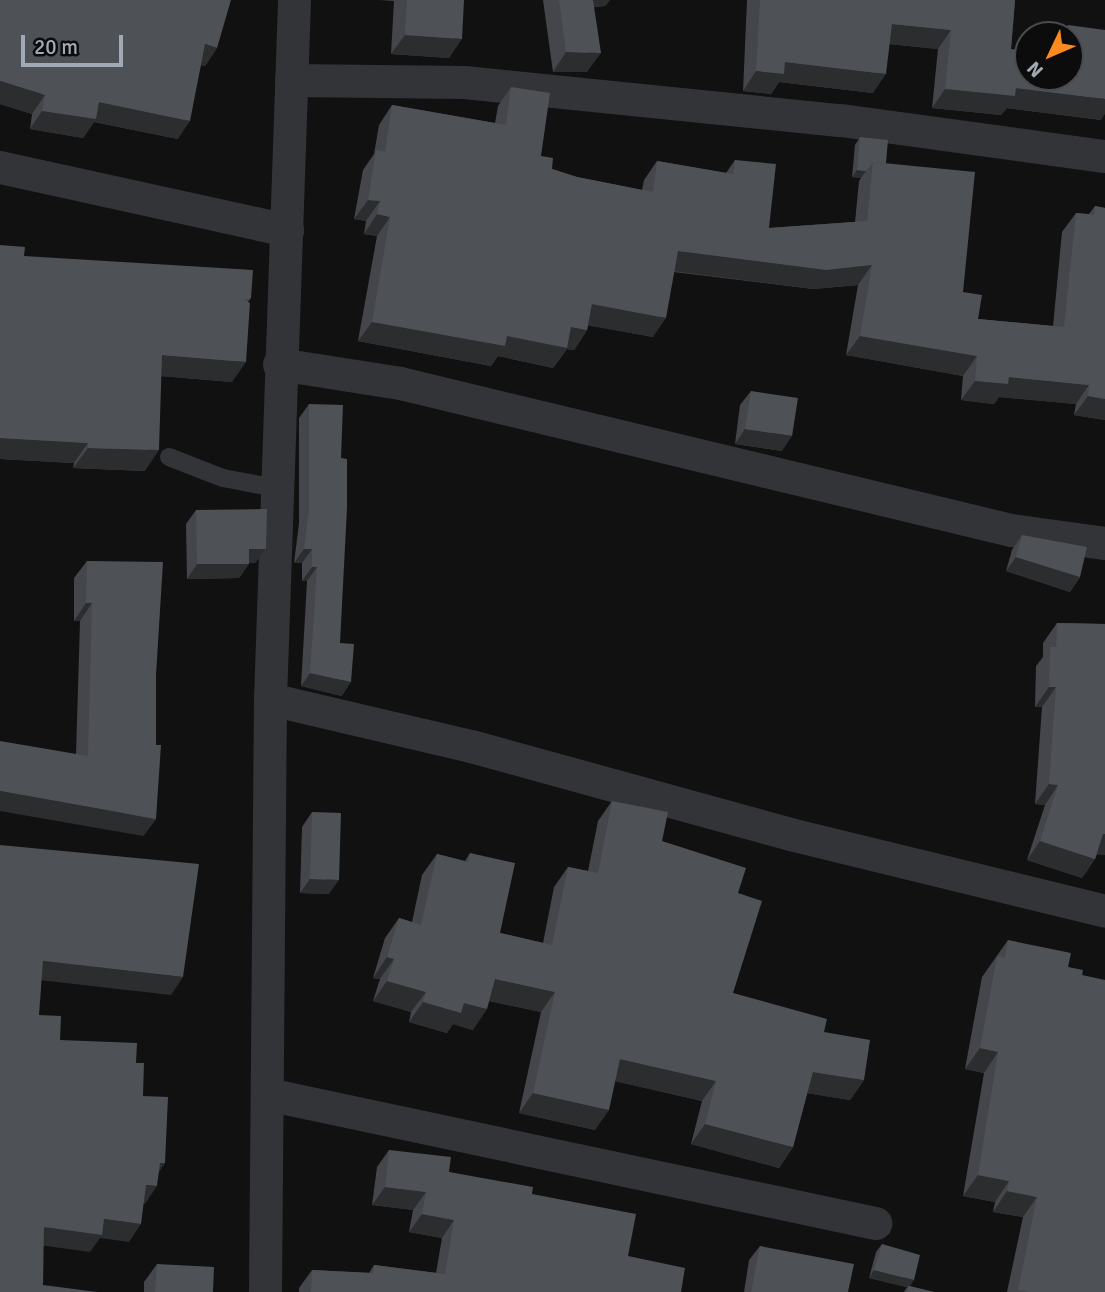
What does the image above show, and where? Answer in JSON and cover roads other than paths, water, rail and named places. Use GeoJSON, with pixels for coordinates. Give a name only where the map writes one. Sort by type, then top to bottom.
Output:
{"type":"FeatureCollection","features":[{"type":"Feature","properties":{"kind":"street"},"geometry":{"type":"LineString","coordinates":[[265,1292],[270,699],[279,364],[288,230],[294,0]]}},
{"type":"Feature","properties":{"kind":"street"},"geometry":{"type":"LineString","coordinates":[[291,80],[464,82],[841,120],[1105,156]]}},
{"type":"Feature","properties":{"kind":"street"},"geometry":{"type":"LineString","coordinates":[[0,167],[288,230]]}},
{"type":"Feature","properties":{"kind":"street"},"geometry":{"type":"LineString","coordinates":[[279,364],[400,383],[1011,530],[1105,543]]}},
{"type":"Feature","properties":{"kind":"street"},"geometry":{"type":"LineString","coordinates":[[270,699],[471,746],[790,834],[1105,911]]}},
{"type":"Feature","properties":{"kind":"street"},"geometry":{"type":"LineString","coordinates":[[267,1094],[875,1223]]}},
{"type":"Feature","properties":{"kind":"lane"},"geometry":{"type":"LineString","coordinates":[[169,457],[223,478],[276,488]]}}]}
